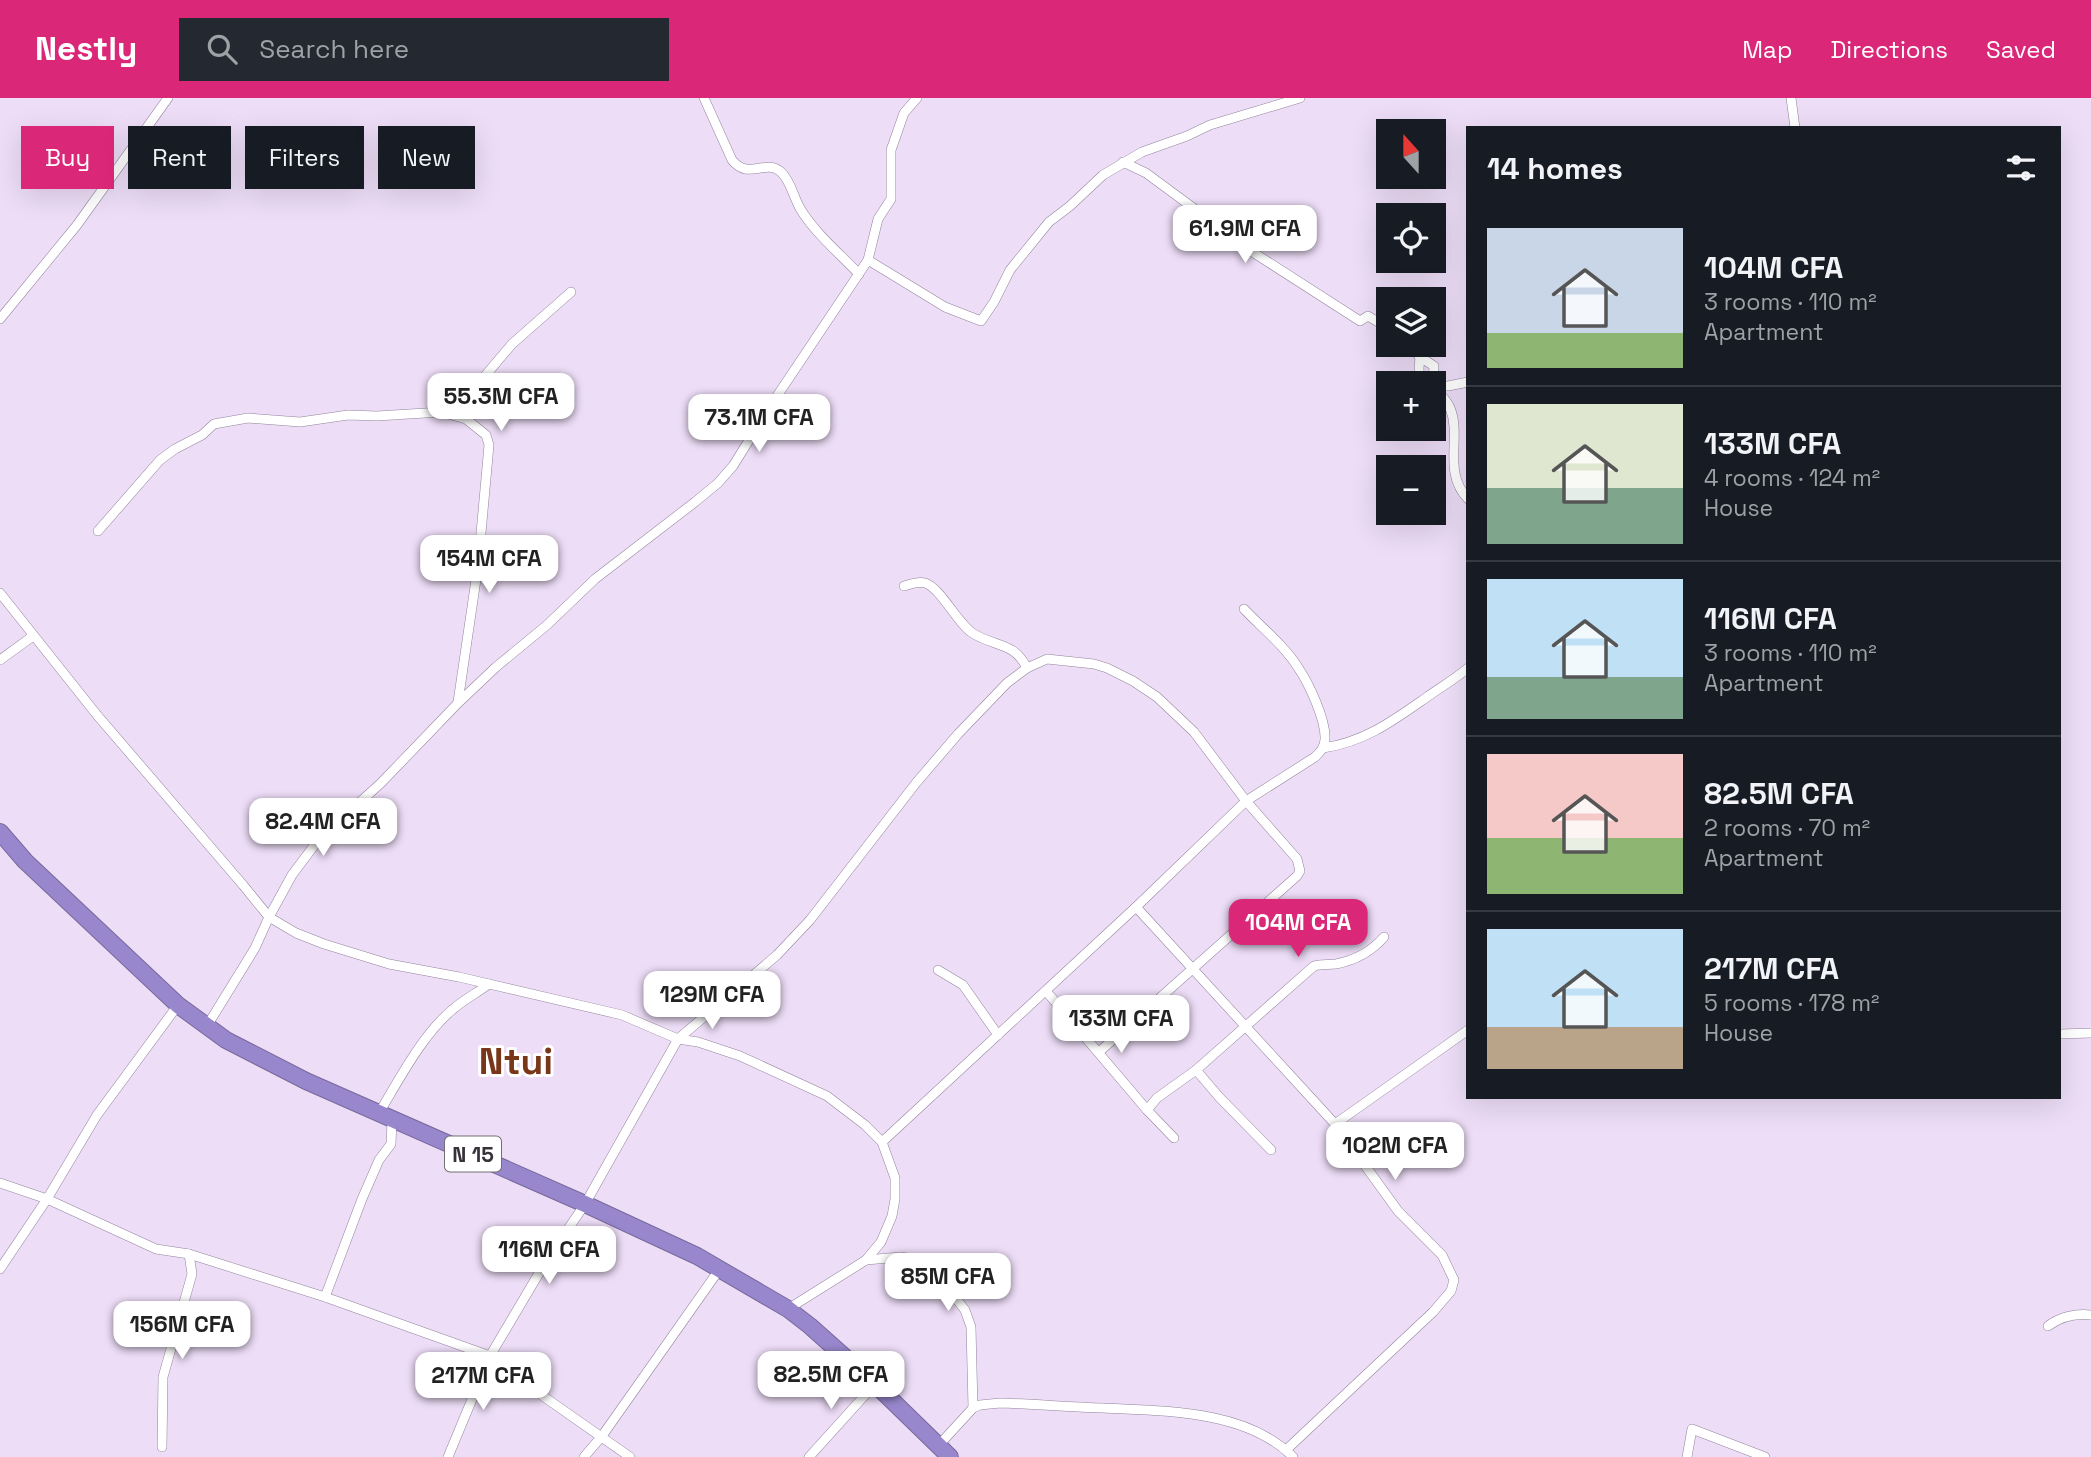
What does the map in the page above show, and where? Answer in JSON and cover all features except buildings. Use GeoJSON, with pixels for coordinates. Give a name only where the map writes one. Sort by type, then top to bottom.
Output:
{"type":"FeatureCollection","features":[{"type":"Feature","properties":{"kind":"highway","name":"N 15"},"geometry":{"type":"LineString","coordinates":[[0,832],[25,860],[178,1005],[207,1026],[243,1049],[306,1081],[660,1238],[788,1309],[829,1341],[945,1451]]}},
{"type":"Feature","properties":{"kind":"street"},"geometry":{"type":"LineString","coordinates":[[0,318],[77,225],[168,98]]}},
{"type":"Feature","properties":{"kind":"street"},"geometry":{"type":"LineString","coordinates":[[704,98],[732,160],[746,169],[771,167],[780,171],[807,219],[859,274]]}},
{"type":"Feature","properties":{"kind":"street"},"geometry":{"type":"LineString","coordinates":[[207,1026],[255,948],[292,875],[319,839],[380,783],[496,667],[547,625],[595,579],[718,483],[746,447],[867,260],[878,219],[891,199],[891,150],[904,113],[918,98]]}},
{"type":"Feature","properties":{"kind":"street"},"geometry":{"type":"LineString","coordinates":[[867,260],[946,307],[981,321],[998,296],[1010,270],[1049,222],[1102,175],[1142,152],[1210,125],[1300,98]]}},
{"type":"Feature","properties":{"kind":"street"},"geometry":{"type":"LineString","coordinates":[[1791,98],[1795,126]]}},
{"type":"Feature","properties":{"kind":"street"},"geometry":{"type":"LineString","coordinates":[[1123,162],[1146,173],[1237,243],[1360,321],[1368,316],[1376,321]]}},
{"type":"Feature","properties":{"kind":"street"},"geometry":{"type":"LineString","coordinates":[[458,416],[468,396],[512,344],[571,292]]}},
{"type":"Feature","properties":{"kind":"street"},"geometry":{"type":"LineString","coordinates":[[1419,371],[1420,357],[1434,366],[1433,371]]}},
{"type":"Feature","properties":{"kind":"street"},"geometry":{"type":"LineString","coordinates":[[1446,386],[1466,382]]}},
{"type":"Feature","properties":{"kind":"street"},"geometry":{"type":"LineString","coordinates":[[1446,401],[1453,418],[1455,477],[1466,496]]}},
{"type":"Feature","properties":{"kind":"street"},"geometry":{"type":"LineString","coordinates":[[98,531],[160,460],[202,435],[214,424],[248,418],[300,422],[348,415],[441,412],[467,419],[486,435],[489,445],[478,566],[458,703]]}},
{"type":"Feature","properties":{"kind":"street"},"geometry":{"type":"LineString","coordinates":[[904,586],[918,582],[930,586],[974,634],[1013,651],[1021,657],[1027,668]]}},
{"type":"Feature","properties":{"kind":"street"},"geometry":{"type":"LineString","coordinates":[[0,593],[97,715],[269,917],[296,933],[361,956],[622,1015],[678,1039],[698,1042],[740,1056],[818,1091],[865,1125],[882,1142],[895,1178],[895,1199],[887,1230],[866,1261],[788,1309]]}},
{"type":"Feature","properties":{"kind":"street"},"geometry":{"type":"LineString","coordinates":[[882,1142],[1136,907],[1246,801],[1315,757],[1323,748],[1326,738],[1318,708],[1298,668],[1278,643],[1244,609]]}},
{"type":"Feature","properties":{"kind":"street"},"geometry":{"type":"LineString","coordinates":[[0,660],[33,636]]}},
{"type":"Feature","properties":{"kind":"street"},"geometry":{"type":"LineString","coordinates":[[448,1457],[490,1356],[526,1294],[585,1204],[678,1039],[777,955],[810,920],[916,783],[958,734],[999,691],[1027,668],[1047,659],[1075,661],[1107,668],[1157,697],[1194,733],[1246,801],[1297,859],[1300,871],[1099,1052]]}},
{"type":"Feature","properties":{"kind":"street"},"geometry":{"type":"LineString","coordinates":[[1323,748],[1353,741],[1386,726],[1466,669]]}},
{"type":"Feature","properties":{"kind":"street"},"geometry":{"type":"LineString","coordinates":[[1136,907],[1335,1124],[1394,1205],[1442,1255],[1453,1275],[1454,1284],[1433,1312],[1286,1450]]}},
{"type":"Feature","properties":{"kind":"street"},"geometry":{"type":"LineString","coordinates":[[1144,1106],[1196,1070],[1314,966],[1333,965],[1350,960],[1372,950],[1384,937]]}},
{"type":"Feature","properties":{"kind":"street"},"geometry":{"type":"LineString","coordinates":[[938,970],[962,985],[998,1035]]}},
{"type":"Feature","properties":{"kind":"street"},"geometry":{"type":"LineString","coordinates":[[324,1297],[379,1160],[391,1144],[386,1117],[412,1059],[451,1010],[489,984]]}},
{"type":"Feature","properties":{"kind":"street"},"geometry":{"type":"LineString","coordinates":[[1046,990],[1174,1138]]}},
{"type":"Feature","properties":{"kind":"street"},"geometry":{"type":"LineString","coordinates":[[0,1269],[47,1199],[97,1115],[178,1005]]}},
{"type":"Feature","properties":{"kind":"street"},"geometry":{"type":"LineString","coordinates":[[1335,1124],[1466,1031]]}},
{"type":"Feature","properties":{"kind":"street"},"geometry":{"type":"LineString","coordinates":[[2061,1034],[2091,1033]]}},
{"type":"Feature","properties":{"kind":"street"},"geometry":{"type":"LineString","coordinates":[[1196,1070],[1271,1150]]}},
{"type":"Feature","properties":{"kind":"street"},"geometry":{"type":"LineString","coordinates":[[0,1183],[47,1199],[156,1249],[189,1254],[324,1297],[490,1356],[630,1457]]}},
{"type":"Feature","properties":{"kind":"street"},"geometry":{"type":"LineString","coordinates":[[162,1447],[163,1377],[192,1274],[189,1254]]}},
{"type":"Feature","properties":{"kind":"street"},"geometry":{"type":"LineString","coordinates":[[866,1261],[900,1257],[916,1259],[933,1271],[965,1310],[971,1327],[973,1408]]}},
{"type":"Feature","properties":{"kind":"street"},"geometry":{"type":"LineString","coordinates":[[192,1274],[206,1260]]}},
{"type":"Feature","properties":{"kind":"street"},"geometry":{"type":"LineString","coordinates":[[584,1457],[602,1436],[719,1270]]}},
{"type":"Feature","properties":{"kind":"street"},"geometry":{"type":"LineString","coordinates":[[2048,1326],[2080,1313],[2091,1315]]}},
{"type":"Feature","properties":{"kind":"street"},"geometry":{"type":"LineString","coordinates":[[809,1457],[875,1384]]}},
{"type":"Feature","properties":{"kind":"street"},"geometry":{"type":"LineString","coordinates":[[945,1451],[973,1408],[1000,1402],[1189,1414],[1222,1419],[1274,1440],[1293,1457]]}},
{"type":"Feature","properties":{"kind":"street"},"geometry":{"type":"LineString","coordinates":[[1687,1457],[1692,1429],[1765,1457]]}},
{"type":"Feature","properties":{"kind":"district","name":"Ntui"},"geometry":{"type":"Point","coordinates":[516,1061]}}]}
